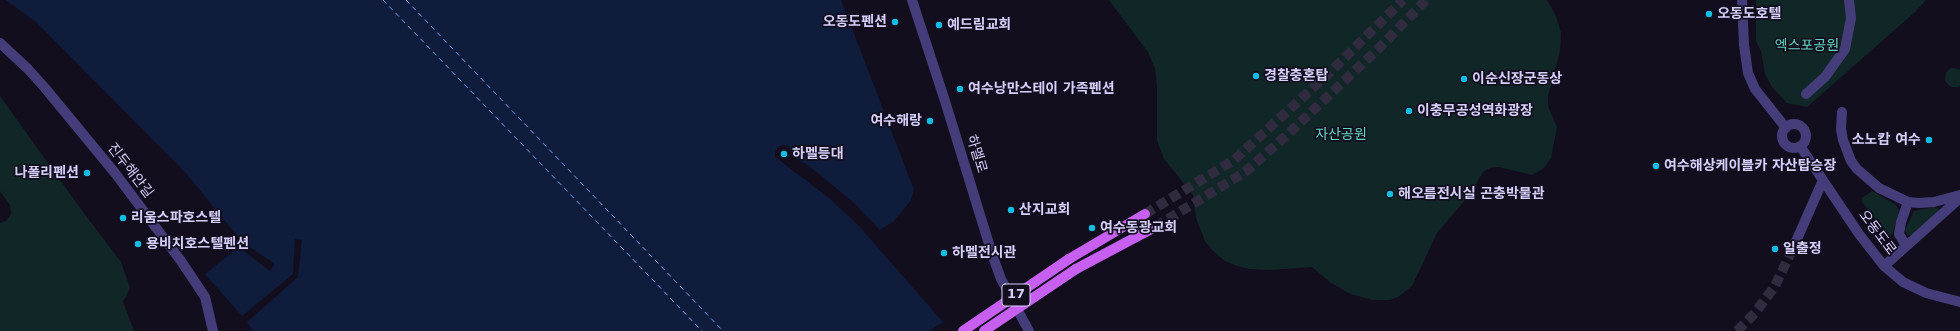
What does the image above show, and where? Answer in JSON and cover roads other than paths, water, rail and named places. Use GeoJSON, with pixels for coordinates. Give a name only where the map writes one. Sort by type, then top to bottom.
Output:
{"type":"FeatureCollection","features":[{"type":"Feature","properties":{"kind":"main road","name":"17"},"geometry":{"type":"LineString","coordinates":[[963,331],[1069,259],[1145,214]]}},
{"type":"Feature","properties":{"kind":"main road","name":"17"},"geometry":{"type":"LineString","coordinates":[[984,331],[1076,269],[1154,227]]}},
{"type":"Feature","properties":{"kind":"street","name":"하멜로"},"geometry":{"type":"LineString","coordinates":[[912,0],[993,257],[1001,279],[1029,331]]}},
{"type":"Feature","properties":{"kind":"street"},"geometry":{"type":"LineString","coordinates":[[1742,0],[1744,46],[1748,73],[1755,89],[1786,128]]}},
{"type":"Feature","properties":{"kind":"street"},"geometry":{"type":"LineString","coordinates":[[1806,94],[1825,77],[1845,48],[1851,18],[1849,0]]}},
{"type":"Feature","properties":{"kind":"street","name":"진두해안길"},"geometry":{"type":"LineString","coordinates":[[0,43],[28,69],[45,88],[115,173],[181,261],[205,297],[212,331]]}},
{"type":"Feature","properties":{"kind":"street"},"geometry":{"type":"LineString","coordinates":[[1842,112],[1841,120],[1843,140],[1851,161],[1857,169],[1879,188],[1908,202],[1934,202],[1960,196]]}},
{"type":"Feature","properties":{"kind":"street"},"geometry":{"type":"LineString","coordinates":[[1794,124],[1804,130],[1806,138],[1800,146],[1791,148],[1785,144],[1782,137],[1786,128],[1794,124]]}},
{"type":"Feature","properties":{"kind":"street","name":"오동도로"},"geometry":{"type":"LineString","coordinates":[[1800,146],[1859,234],[1884,266],[1903,282],[1926,293],[1960,302]]}},
{"type":"Feature","properties":{"kind":"street"},"geometry":{"type":"LineString","coordinates":[[1794,246],[1823,180]]}},
{"type":"Feature","properties":{"kind":"street"},"geometry":{"type":"LineString","coordinates":[[1884,266],[1960,196]]}},
{"type":"Feature","properties":{"kind":"street"},"geometry":{"type":"LineString","coordinates":[[1906,246],[1899,234],[1901,222],[1908,202]]}},
{"type":"Feature","properties":{"kind":"water"},"geometry":{"type":"Polygon","coordinates":[[[6,0],[841,0],[914,190],[911,200],[894,221],[880,230],[854,203],[813,169],[792,155],[789,146],[783,145],[778,147],[775,152],[775,157],[829,198],[858,225],[943,322],[929,331],[253,331],[247,322],[298,277],[302,240],[295,239],[293,274],[242,316],[205,274],[239,247],[270,271],[275,264],[242,242],[186,173],[36,22],[6,0]]]}},
{"type":"Feature","properties":{"kind":"tunnel"},"geometry":{"type":"LineString","coordinates":[[1145,214],[1234,160],[1326,76],[1403,0]]}},
{"type":"Feature","properties":{"kind":"tunnel"},"geometry":{"type":"LineString","coordinates":[[1155,227],[1245,172],[1287,135],[1379,48],[1426,0]]}},
{"type":"Feature","properties":{"kind":"tunnel"},"geometry":{"type":"LineString","coordinates":[[1737,331],[1755,313],[1775,286],[1794,246]]}},
{"type":"Feature","properties":{"kind":"place","name":"오동도호텔"},"geometry":{"type":"Point","coordinates":[1709,14]}},
{"type":"Feature","properties":{"kind":"place","name":"오동도펜션"},"geometry":{"type":"Point","coordinates":[895,22]}},
{"type":"Feature","properties":{"kind":"place","name":"예드림교회"},"geometry":{"type":"Point","coordinates":[939,25]}},
{"type":"Feature","properties":{"kind":"place","name":"경찰충혼탑"},"geometry":{"type":"Point","coordinates":[1256,76]}},
{"type":"Feature","properties":{"kind":"place","name":"이순신장군동상"},"geometry":{"type":"Point","coordinates":[1464,79]}},
{"type":"Feature","properties":{"kind":"place","name":"여수낭만스테이 가족펜션"},"geometry":{"type":"Point","coordinates":[960,89]}},
{"type":"Feature","properties":{"kind":"place","name":"이충무공성역화광장"},"geometry":{"type":"Point","coordinates":[1409,111]}},
{"type":"Feature","properties":{"kind":"place","name":"여수해랑"},"geometry":{"type":"Point","coordinates":[930,121]}},
{"type":"Feature","properties":{"kind":"place","name":"소노캄 여수"},"geometry":{"type":"Point","coordinates":[1929,140]}},
{"type":"Feature","properties":{"kind":"place","name":"하멜등대"},"geometry":{"type":"Point","coordinates":[784,154]}},
{"type":"Feature","properties":{"kind":"place","name":"여수해상케이블카 자산탑승장"},"geometry":{"type":"Point","coordinates":[1656,166]}},
{"type":"Feature","properties":{"kind":"place","name":"나폴리펜션"},"geometry":{"type":"Point","coordinates":[87,173]}},
{"type":"Feature","properties":{"kind":"place","name":"해오름전시실 곤충박물관"},"geometry":{"type":"Point","coordinates":[1390,194]}},
{"type":"Feature","properties":{"kind":"place","name":"산지교회"},"geometry":{"type":"Point","coordinates":[1011,210]}},
{"type":"Feature","properties":{"kind":"place","name":"리움스파호스텔"},"geometry":{"type":"Point","coordinates":[123,218]}},
{"type":"Feature","properties":{"kind":"place","name":"여수동광교회"},"geometry":{"type":"Point","coordinates":[1092,228]}},
{"type":"Feature","properties":{"kind":"place","name":"용비치호스텔펜션"},"geometry":{"type":"Point","coordinates":[138,244]}},
{"type":"Feature","properties":{"kind":"place","name":"일출정"},"geometry":{"type":"Point","coordinates":[1775,249]}},
{"type":"Feature","properties":{"kind":"place","name":"하멜전시관"},"geometry":{"type":"Point","coordinates":[944,253]}},
{"type":"Feature","properties":{"kind":"park label","name":"엑스포공원"},"geometry":{"type":"Point","coordinates":[1807,46]}},
{"type":"Feature","properties":{"kind":"park label","name":"자산공원"},"geometry":{"type":"Point","coordinates":[1341,135]}}]}
